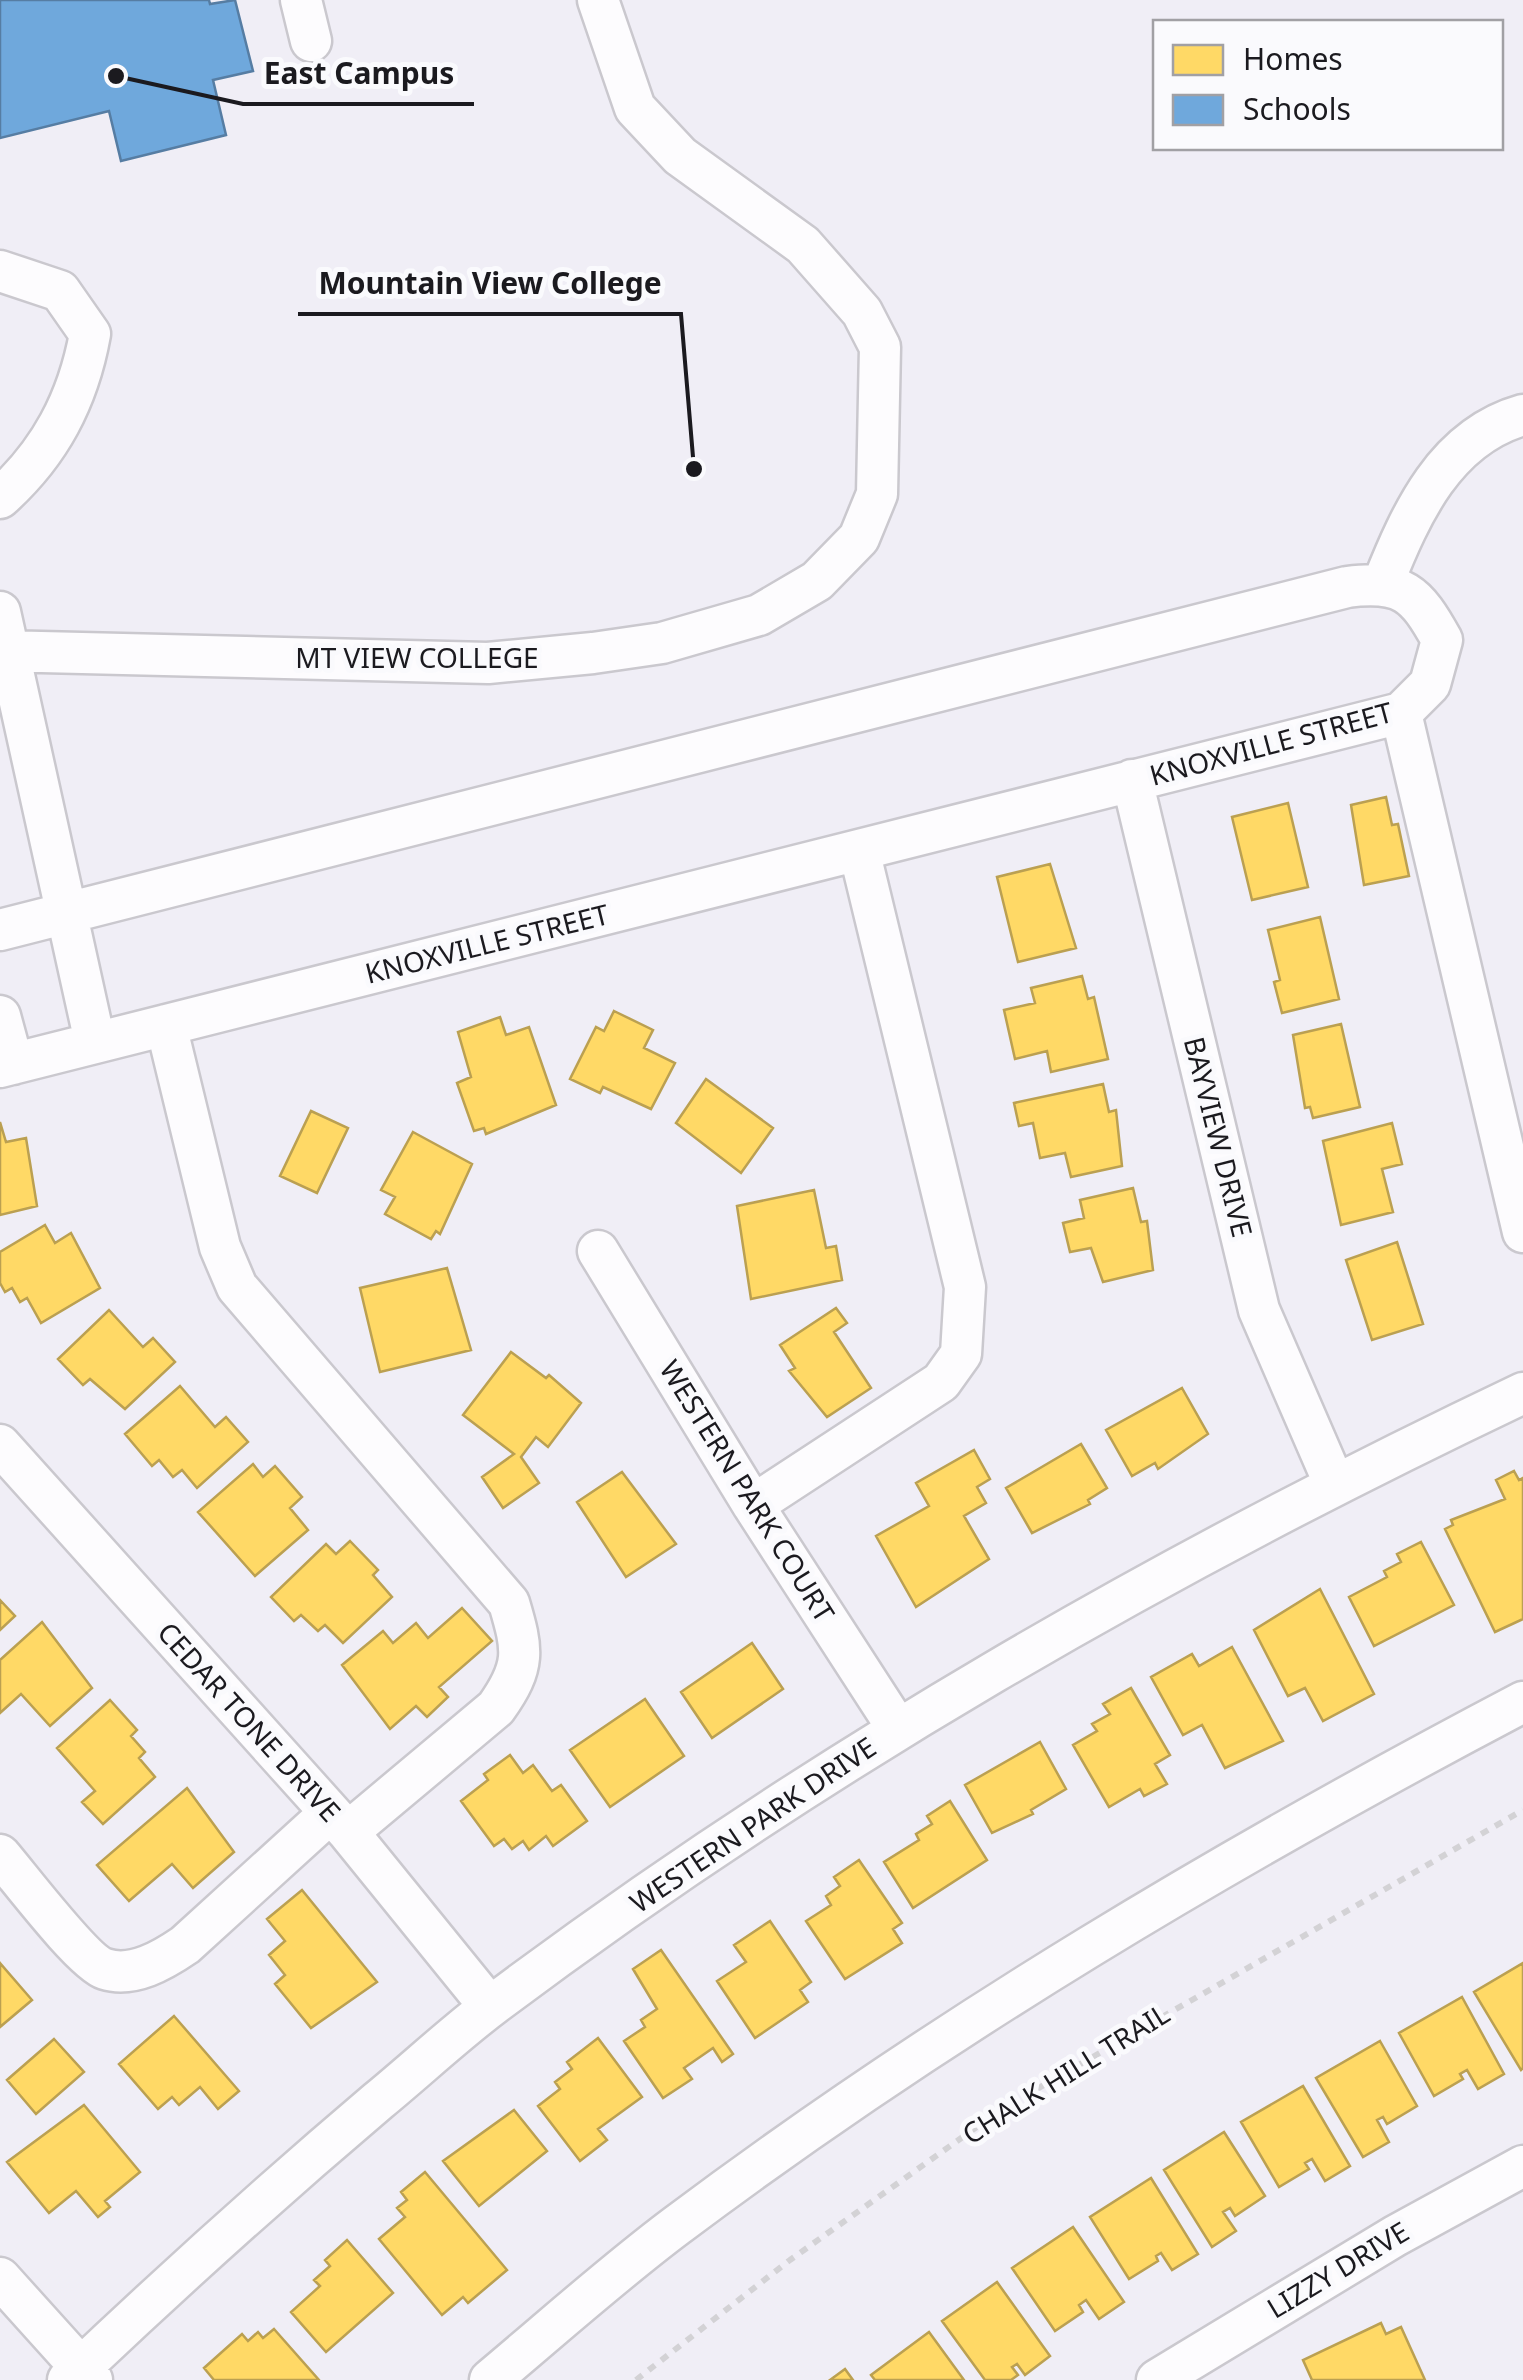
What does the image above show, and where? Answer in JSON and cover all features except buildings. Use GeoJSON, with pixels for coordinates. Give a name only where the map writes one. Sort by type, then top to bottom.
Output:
{"type":"FeatureCollection","features":[{"type":"Feature","properties":{"kind":"street"},"geometry":{"type":"LineString","coordinates":[[301,0],[311,42]]}},
{"type":"Feature","properties":{"kind":"street","name":"MT VIEW COLLEGE"},"geometry":{"type":"LineString","coordinates":[[95,1042],[3,637],[488,663],[593,653],[662,642],[758,615],[817,581],[859,538],[878,494],[880,347],[862,312],[803,245],[680,156],[635,108],[598,0]]}},
{"type":"Feature","properties":{"kind":"street"},"geometry":{"type":"LineString","coordinates":[[0,271],[60,290],[90,334],[84,366],[54,438],[30,471],[0,498]]}},
{"type":"Feature","properties":{"kind":"street"},"geometry":{"type":"LineString","coordinates":[[0,930],[1328,592],[1382,582],[1403,532],[1437,472],[1496,422],[1523,414]]}},
{"type":"Feature","properties":{"kind":"street","name":"KNOXVILLE STREET"},"geometry":{"type":"LineString","coordinates":[[6,1066],[1401,713],[1430,684],[1442,640],[1420,600],[1382,582]]}},
{"type":"Feature","properties":{"kind":"street"},"geometry":{"type":"LineString","coordinates":[[1401,713],[1523,1232]]}},
{"type":"Feature","properties":{"kind":"street","name":"BAYVIEW DRIVE"},"geometry":{"type":"LineString","coordinates":[[1132,780],[1259,1310],[1334,1483]]}},
{"type":"Feature","properties":{"kind":"street"},"geometry":{"type":"LineString","coordinates":[[753,1505],[941,1382],[961,1354],[965,1287],[859,850]]}},
{"type":"Feature","properties":{"kind":"street"},"geometry":{"type":"LineString","coordinates":[[0,1016],[6,1066]]}},
{"type":"Feature","properties":{"kind":"street"},"geometry":{"type":"LineString","coordinates":[[0,1855],[84,1953],[104,1969],[131,1970],[162,1960],[339,1822],[496,1708],[514,1682],[522,1648],[509,1602],[238,1287],[220,1247],[166,1025]]}},
{"type":"Feature","properties":{"kind":"street","name":"WESTERN PARK COURT"},"geometry":{"type":"LineString","coordinates":[[598,1251],[753,1505],[898,1729]]}},
{"type":"Feature","properties":{"kind":"street","name":"WESTERN PARK DRIVE"},"geometry":{"type":"LineString","coordinates":[[80,2376],[272,2191],[490,2007],[696,1858],[898,1729],[1118,1597],[1334,1483],[1523,1392]]}},
{"type":"Feature","properties":{"kind":"street","name":"CEDAR TONE DRIVE"},"geometry":{"type":"LineString","coordinates":[[0,1445],[339,1822],[490,2007]]}},
{"type":"Feature","properties":{"kind":"street"},"geometry":{"type":"LineString","coordinates":[[490,2380],[674,2227],[906,2064],[1148,1913],[1397,1768],[1523,1702]]}},
{"type":"Feature","properties":{"kind":"street","name":"LIZZY DRIVE"},"geometry":{"type":"LineString","coordinates":[[1171,2376],[1395,2236],[1523,2166]]}},
{"type":"Feature","properties":{"kind":"street"},"geometry":{"type":"LineString","coordinates":[[0,2278],[80,2376]]}},
{"type":"Feature","properties":{"kind":"path","name":"CHALK HILL TRAIL"},"geometry":{"type":"LineString","coordinates":[[636,2380],[790,2260],[1002,2109],[1523,1810]]}},
{"type":"Feature","properties":{"kind":"place","name":"East Campus"},"geometry":{"type":"Point","coordinates":[116,76]}},
{"type":"Feature","properties":{"kind":"place","name":"Mountain View College"},"geometry":{"type":"Point","coordinates":[694,469]}}]}
